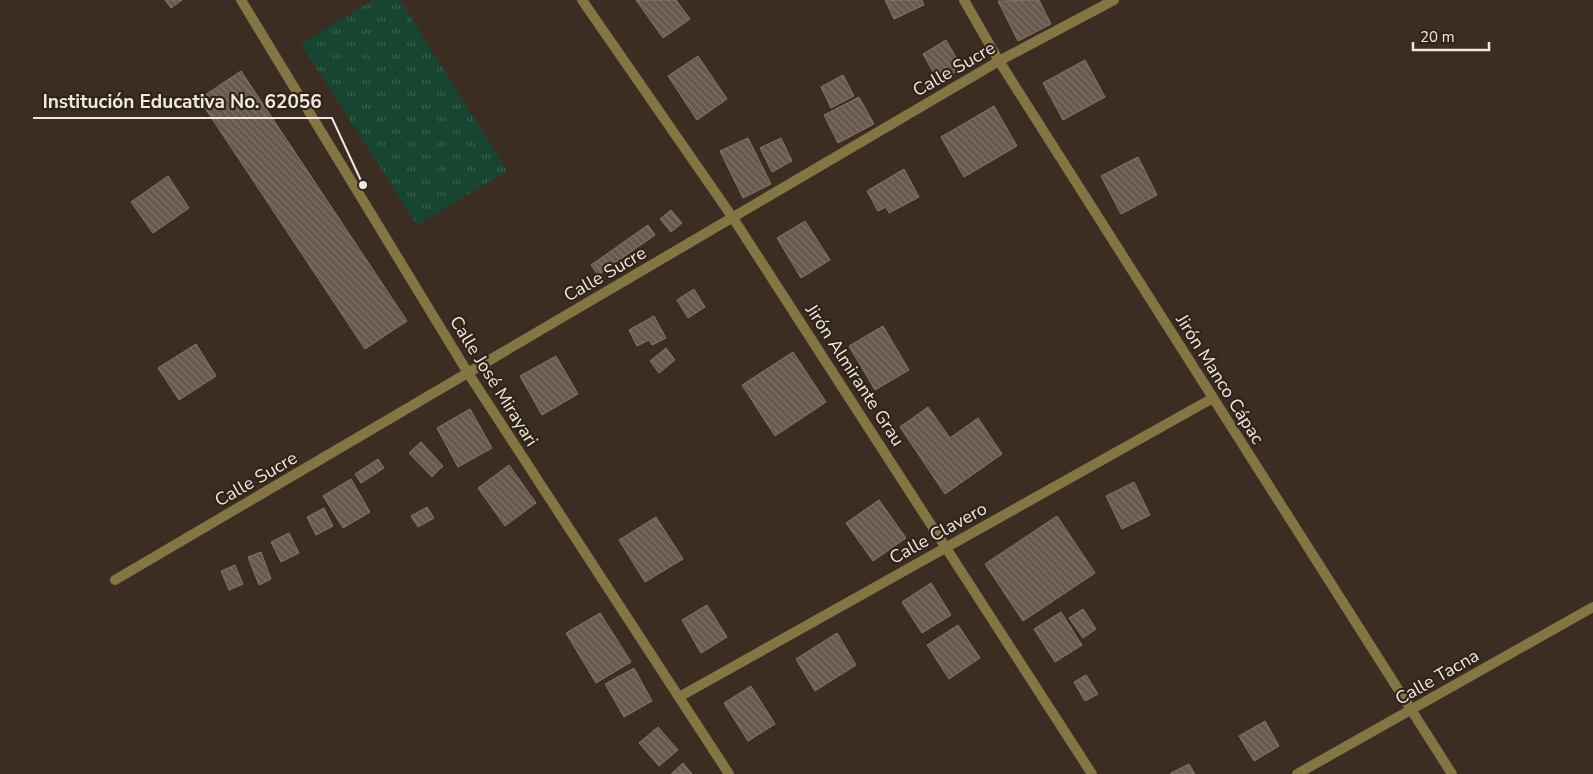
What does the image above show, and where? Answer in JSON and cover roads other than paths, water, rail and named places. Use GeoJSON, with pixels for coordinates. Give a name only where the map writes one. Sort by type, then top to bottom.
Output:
{"type":"FeatureCollection","features":[{"type":"Feature","properties":{"kind":"street","name":"Calle José Mirayari"},"geometry":{"type":"LineString","coordinates":[[241,0],[468,373],[729,774]]}},
{"type":"Feature","properties":{"kind":"street","name":"Jirón Almirante Grau"},"geometry":{"type":"LineString","coordinates":[[582,0],[733,218],[1092,774]]}},
{"type":"Feature","properties":{"kind":"street","name":"Jirón Manco Cápac"},"geometry":{"type":"LineString","coordinates":[[964,0],[1000,61],[1452,774]]}},
{"type":"Feature","properties":{"kind":"street","name":"Calle Sucre"},"geometry":{"type":"LineString","coordinates":[[115,580],[1000,61],[1114,0]]}},
{"type":"Feature","properties":{"kind":"street","name":"Calle Clavero"},"geometry":{"type":"LineString","coordinates":[[679,697],[1213,398]]}},
{"type":"Feature","properties":{"kind":"street","name":"Calle Tacna"},"geometry":{"type":"LineString","coordinates":[[1297,774],[1593,606]]}},
{"type":"Feature","properties":{"kind":"place","name":"Institución Educativa No. 62056"},"geometry":{"type":"Point","coordinates":[363,185]}}]}
